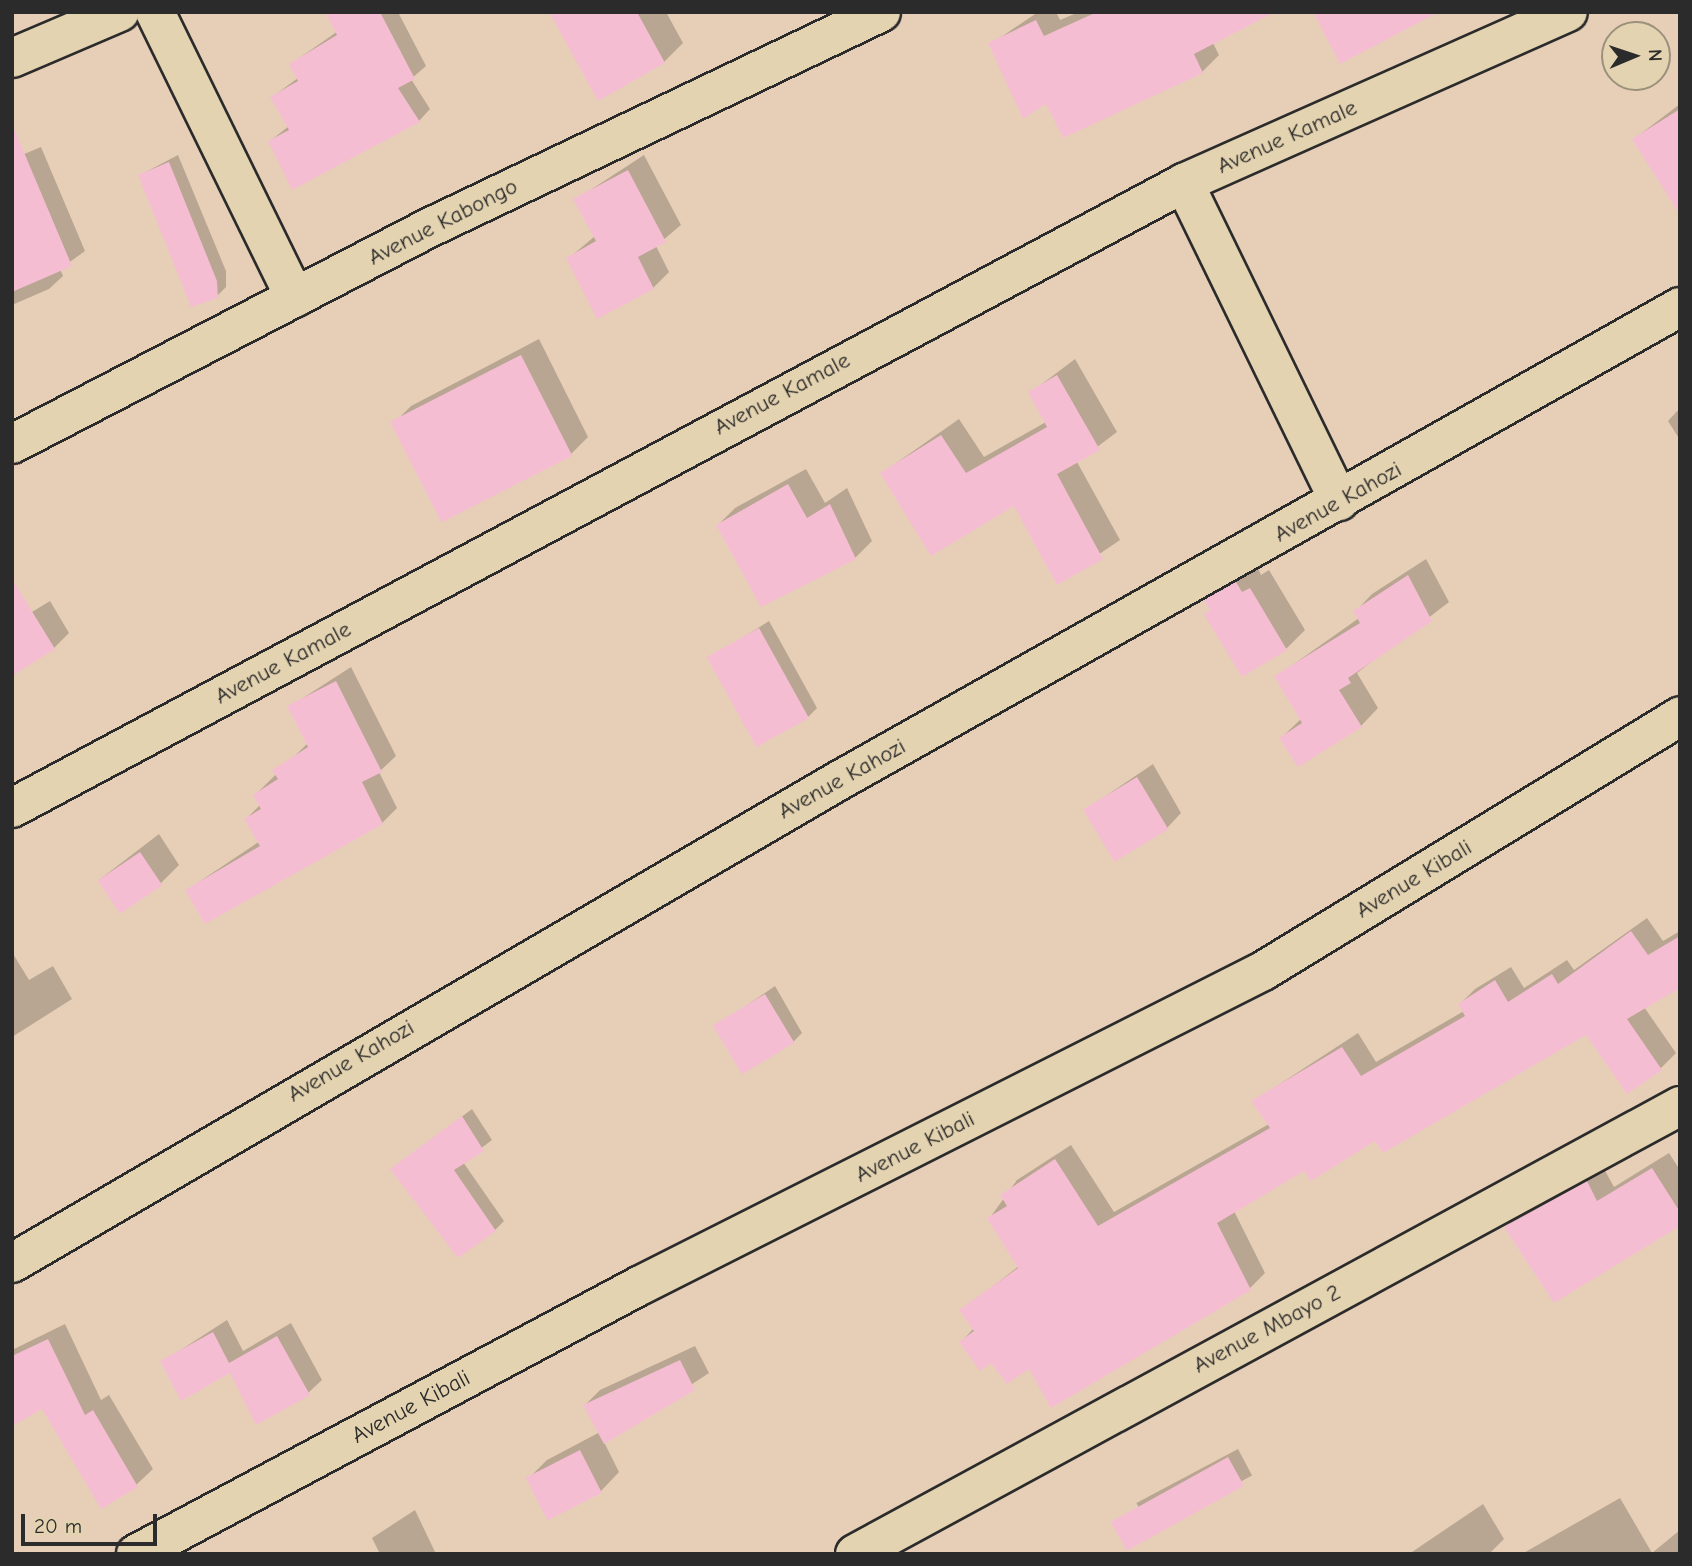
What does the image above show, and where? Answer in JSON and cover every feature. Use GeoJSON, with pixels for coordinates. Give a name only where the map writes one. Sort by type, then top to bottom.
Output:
{"type":"FeatureCollection","features":[{"type":"Feature","properties":{"kind":"street"},"geometry":{"type":"LineString","coordinates":[[12,58],[120,12]]}},
{"type":"Feature","properties":{"kind":"street"},"geometry":{"type":"LineString","coordinates":[[155,12],[295,298]]}},
{"type":"Feature","properties":{"kind":"street","name":"Avenue Kabongo"},"geometry":{"type":"LineString","coordinates":[[12,444],[295,298],[881,12]]}},
{"type":"Feature","properties":{"kind":"street","name":"Avenue Kamale"},"geometry":{"type":"LineString","coordinates":[[12,808],[1184,183],[1568,12]]}},
{"type":"Feature","properties":{"kind":"street"},"geometry":{"type":"LineString","coordinates":[[1184,183],[1339,501]]}},
{"type":"Feature","properties":{"kind":"street","name":"Avenue Kahozi"},"geometry":{"type":"LineString","coordinates":[[12,1263],[816,793],[1680,307]]}},
{"type":"Feature","properties":{"kind":"street","name":"Avenue Kibali"},"geometry":{"type":"LineString","coordinates":[[136,1554],[639,1286],[1263,971],[1680,716]]}},
{"type":"Feature","properties":{"kind":"street","name":"Avenue Mbayo 2"},"geometry":{"type":"LineString","coordinates":[[855,1554],[1680,1106]]}},
{"type":"Feature","properties":{"kind":"building"},"geometry":{"type":"Polygon","coordinates":[[[325,12],[380,12],[415,79],[398,88],[420,122],[292,190],[268,141],[289,130],[270,97],[298,81],[289,64],[337,35],[325,12]]]}},
{"type":"Feature","properties":{"kind":"building"},"geometry":{"type":"Polygon","coordinates":[[[549,12],[637,12],[665,63],[598,101],[549,12]]]}},
{"type":"Feature","properties":{"kind":"building"},"geometry":{"type":"Polygon","coordinates":[[[1097,12],[1275,12],[1194,54],[1203,73],[1063,138],[1046,104],[1023,119],[988,43],[1036,20],[1044,36],[1097,12]]]}},
{"type":"Feature","properties":{"kind":"building"},"geometry":{"type":"Polygon","coordinates":[[[1313,12],[1439,12],[1340,64],[1313,12]]]}},
{"type":"Feature","properties":{"kind":"building"},"geometry":{"type":"Polygon","coordinates":[[[1680,109],[1680,215],[1632,139],[1680,109]]]}},
{"type":"Feature","properties":{"kind":"building"},"geometry":{"type":"Polygon","coordinates":[[[12,124],[72,266],[12,292],[12,124]]]}},
{"type":"Feature","properties":{"kind":"building"},"geometry":{"type":"Polygon","coordinates":[[[169,162],[217,281],[218,298],[191,307],[138,175],[169,162]]]}},
{"type":"Feature","properties":{"kind":"building"},"geometry":{"type":"Polygon","coordinates":[[[628,170],[666,242],[638,257],[654,289],[597,319],[566,258],[596,241],[573,199],[628,170]]]}},
{"type":"Feature","properties":{"kind":"building"},"geometry":{"type":"Polygon","coordinates":[[[521,355],[572,456],[441,522],[390,422],[521,355]]]}},
{"type":"Feature","properties":{"kind":"building"},"geometry":{"type":"Polygon","coordinates":[[[1057,375],[1100,450],[1057,474],[1103,559],[1057,585],[1014,506],[931,556],[880,473],[941,435],[966,473],[1047,427],[1028,392],[1057,375]]]}},
{"type":"Feature","properties":{"kind":"building"},"geometry":{"type":"Polygon","coordinates":[[[788,484],[807,518],[830,504],[856,559],[761,607],[716,525],[788,484]]]}},
{"type":"Feature","properties":{"kind":"building"},"geometry":{"type":"Polygon","coordinates":[[[1408,575],[1432,621],[1348,678],[1351,683],[1339,690],[1362,727],[1298,767],[1279,738],[1302,723],[1274,676],[1360,623],[1353,611],[1408,575]]]}},
{"type":"Feature","properties":{"kind":"building"},"geometry":{"type":"Polygon","coordinates":[[[12,579],[55,649],[12,676],[12,579]]]}},
{"type":"Feature","properties":{"kind":"building"},"geometry":{"type":"Polygon","coordinates":[[[1236,582],[1242,592],[1250,588],[1287,650],[1242,677],[1204,614],[1210,610],[1204,600],[1236,582]]]}},
{"type":"Feature","properties":{"kind":"building"},"geometry":{"type":"Polygon","coordinates":[[[759,628],[809,718],[756,747],[707,657],[759,628]]]}},
{"type":"Feature","properties":{"kind":"building"},"geometry":{"type":"Polygon","coordinates":[[[336,681],[382,772],[362,782],[383,824],[205,924],[185,890],[260,846],[244,819],[261,809],[253,795],[278,779],[272,770],[308,747],[287,706],[336,681]]]}},
{"type":"Feature","properties":{"kind":"building"},"geometry":{"type":"Polygon","coordinates":[[[1137,777],[1168,829],[1114,862],[1083,809],[1137,777]]]}},
{"type":"Feature","properties":{"kind":"building"},"geometry":{"type":"Polygon","coordinates":[[[140,852],[162,885],[120,914],[98,881],[140,852]]]}},
{"type":"Feature","properties":{"kind":"building"},"geometry":{"type":"Polygon","coordinates":[[[1631,931],[1648,955],[1680,936],[1680,988],[1627,1019],[1662,1070],[1627,1094],[1586,1035],[1383,1153],[1375,1141],[1311,1181],[1304,1171],[1217,1223],[1251,1290],[1051,1408],[1029,1369],[1007,1384],[991,1363],[980,1371],[959,1342],[974,1331],[959,1310],[1018,1268],[987,1218],[1007,1206],[1000,1195],[1055,1159],[1098,1226],[1270,1128],[1251,1101],[1342,1047],[1361,1076],[1465,1016],[1458,1004],[1495,980],[1508,1002],[1552,974],[1558,984],[1631,931]]]}},
{"type":"Feature","properties":{"kind":"building"},"geometry":{"type":"Polygon","coordinates":[[[765,994],[794,1043],[742,1074],[713,1025],[765,994]]]}},
{"type":"Feature","properties":{"kind":"building"},"geometry":{"type":"Polygon","coordinates":[[[462,1116],[484,1151],[454,1170],[496,1231],[458,1258],[390,1169],[462,1116]]]}},
{"type":"Feature","properties":{"kind":"building"},"geometry":{"type":"Polygon","coordinates":[[[1652,1168],[1680,1212],[1680,1226],[1554,1303],[1504,1227],[1587,1181],[1597,1201],[1652,1168]]]}},
{"type":"Feature","properties":{"kind":"building"},"geometry":{"type":"Polygon","coordinates":[[[213,1332],[229,1363],[277,1336],[310,1395],[256,1425],[230,1373],[181,1401],[160,1361],[213,1332]]]}},
{"type":"Feature","properties":{"kind":"building"},"geometry":{"type":"Polygon","coordinates":[[[48,1339],[85,1415],[93,1410],[138,1487],[101,1509],[42,1409],[12,1426],[12,1356],[48,1339]]]}},
{"type":"Feature","properties":{"kind":"building"},"geometry":{"type":"Polygon","coordinates":[[[680,1360],[695,1390],[604,1444],[583,1405],[680,1360]]]}},
{"type":"Feature","properties":{"kind":"building"},"geometry":{"type":"Polygon","coordinates":[[[580,1450],[602,1493],[547,1520],[526,1478],[580,1450]]]}},
{"type":"Feature","properties":{"kind":"building"},"geometry":{"type":"Polygon","coordinates":[[[1228,1457],[1244,1486],[1127,1551],[1111,1522],[1228,1457]]]}}]}
